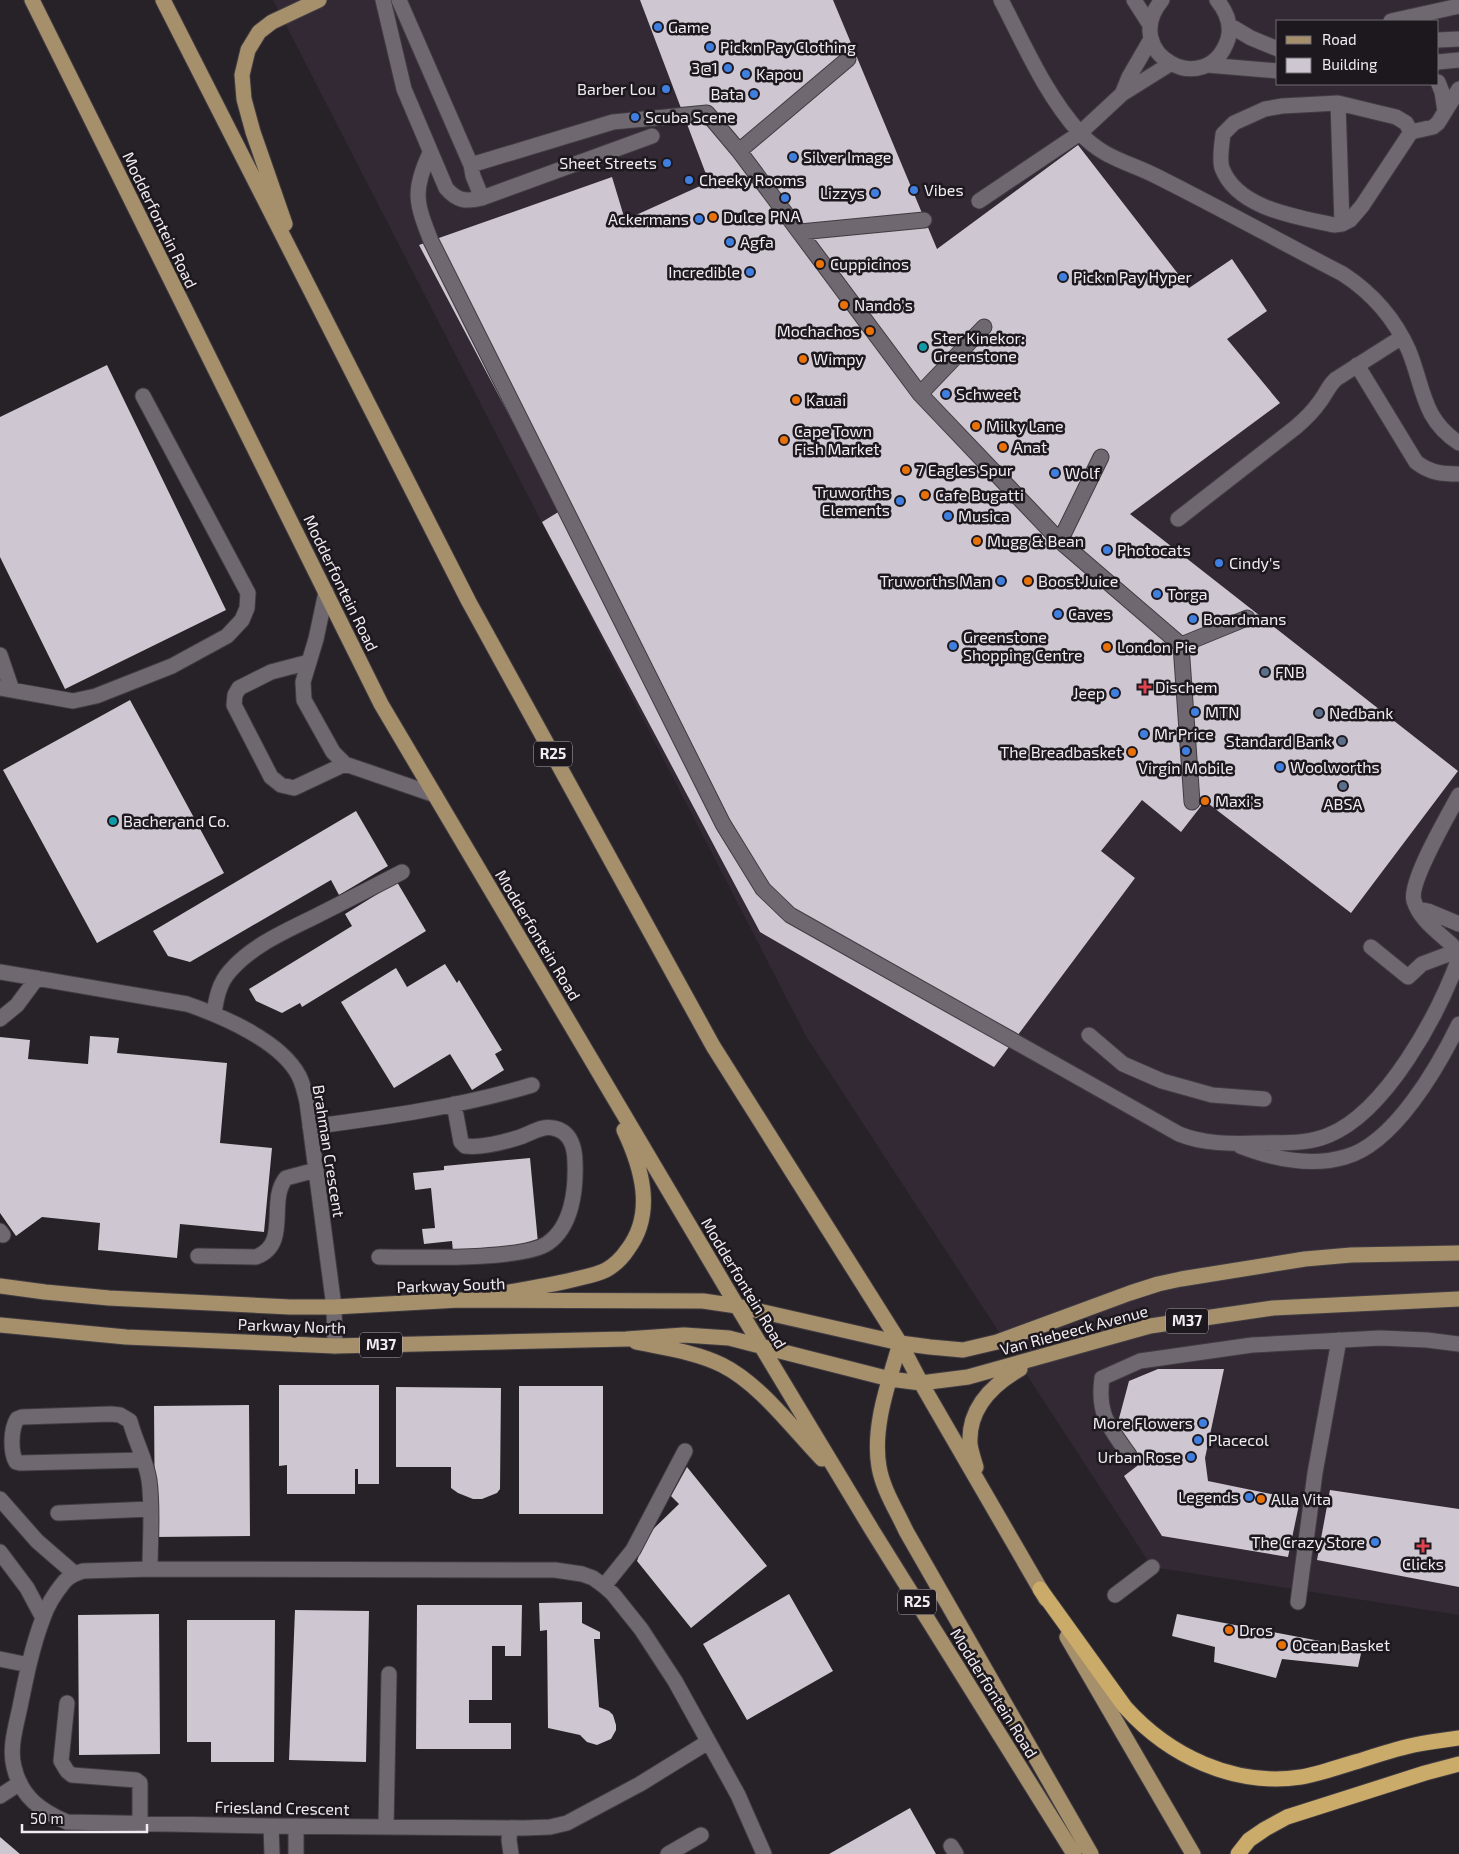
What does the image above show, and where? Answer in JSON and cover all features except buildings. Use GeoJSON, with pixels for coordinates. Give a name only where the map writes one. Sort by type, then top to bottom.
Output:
{"type":"FeatureCollection","features":[{"type":"Feature","properties":{"kind":"highway"},"geometry":{"type":"LineString","coordinates":[[1040,1589],[1125,1707],[1139,1723],[1157,1738],[1180,1752],[1203,1764],[1230,1774],[1272,1778],[1302,1777],[1414,1745],[1459,1738]]}},
{"type":"Feature","properties":{"kind":"highway"},"geometry":{"type":"LineString","coordinates":[[1238,1854],[1249,1840],[1288,1817],[1459,1764]]}},
{"type":"Feature","properties":{"kind":"main road","name":"Modderfontein Road"},"geometry":{"type":"LineString","coordinates":[[32,0],[381,704],[762,1348],[1074,1854]]}},
{"type":"Feature","properties":{"kind":"main road","name":"R25"},"geometry":{"type":"LineString","coordinates":[[163,0],[469,602],[708,1037],[900,1343],[921,1383],[1193,1854]]}},
{"type":"Feature","properties":{"kind":"main road"},"geometry":{"type":"LineString","coordinates":[[303,276],[253,132],[244,99],[242,75],[248,50],[259,32],[272,22],[319,0]]}},
{"type":"Feature","properties":{"kind":"main road"},"geometry":{"type":"LineString","coordinates":[[460,1300],[553,1284],[605,1270],[624,1255],[637,1234],[644,1197],[642,1178],[636,1160],[625,1132],[559,1004]]}},
{"type":"Feature","properties":{"kind":"main road","name":"Van Riebeeck Avenue"},"geometry":{"type":"LineString","coordinates":[[900,1343],[930,1348],[963,1350],[982,1346],[1158,1284],[1254,1266],[1352,1255],[1459,1253]]}},
{"type":"Feature","properties":{"kind":"main road","name":"Parkway South"},"geometry":{"type":"LineString","coordinates":[[0,1286],[119,1298],[281,1306],[334,1307],[460,1300],[703,1301],[737,1306],[900,1343]]}},
{"type":"Feature","properties":{"kind":"main road","name":"Van Riebeeck Avenue"},"geometry":{"type":"LineString","coordinates":[[762,1348],[890,1379],[921,1383],[968,1377],[1150,1326],[1273,1308],[1459,1299]]}},
{"type":"Feature","properties":{"kind":"main road","name":"Parkway North"},"geometry":{"type":"LineString","coordinates":[[0,1325],[126,1337],[335,1346],[626,1339],[684,1335],[728,1338],[762,1348]]}},
{"type":"Feature","properties":{"kind":"main road"},"geometry":{"type":"LineString","coordinates":[[626,1339],[704,1358],[740,1375],[760,1392],[843,1482]]}},
{"type":"Feature","properties":{"kind":"main road"},"geometry":{"type":"LineString","coordinates":[[900,1343],[880,1423],[879,1466],[884,1485],[906,1531],[1091,1854]]}},
{"type":"Feature","properties":{"kind":"main road"},"geometry":{"type":"LineString","coordinates":[[981,1485],[970,1445],[971,1431],[978,1410],[990,1391],[1002,1379],[1043,1355]]}},
{"type":"Feature","properties":{"kind":"street"},"geometry":{"type":"LineString","coordinates":[[388,0],[383,0],[404,89],[430,153],[446,188],[452,196],[462,201],[482,198],[652,136]]}},
{"type":"Feature","properties":{"kind":"street"},"geometry":{"type":"LineString","coordinates":[[399,0],[471,165],[473,176],[482,198]]}},
{"type":"Feature","properties":{"kind":"street"},"geometry":{"type":"LineString","coordinates":[[1001,0],[1044,86],[1080,133],[1097,149],[1116,160],[1157,176],[1343,274],[1361,286],[1380,304],[1402,337],[1436,424],[1445,434],[1459,442]]}},
{"type":"Feature","properties":{"kind":"street"},"geometry":{"type":"LineString","coordinates":[[1134,0],[1151,32],[1153,45],[1160,56],[1170,64],[1182,68],[1207,65],[1276,71]]}},
{"type":"Feature","properties":{"kind":"street"},"geometry":{"type":"LineString","coordinates":[[1122,94],[1151,32],[1155,8],[1162,0]]}},
{"type":"Feature","properties":{"kind":"street"},"geometry":{"type":"LineString","coordinates":[[1207,65],[1217,58],[1225,47],[1229,34],[1229,25],[1224,8],[1217,0]]}},
{"type":"Feature","properties":{"kind":"street"},"geometry":{"type":"LineString","coordinates":[[1396,20],[1459,6]]}},
{"type":"Feature","properties":{"kind":"street"},"geometry":{"type":"LineString","coordinates":[[1229,25],[1276,48]]}},
{"type":"Feature","properties":{"kind":"street"},"geometry":{"type":"LineString","coordinates":[[1439,40],[1459,38]]}},
{"type":"Feature","properties":{"kind":"street"},"geometry":{"type":"LineString","coordinates":[[739,150],[848,59]]}},
{"type":"Feature","properties":{"kind":"street"},"geometry":{"type":"LineString","coordinates":[[1439,62],[1459,60]]}},
{"type":"Feature","properties":{"kind":"street"},"geometry":{"type":"LineString","coordinates":[[979,201],[1080,133],[1122,94],[1170,64]]}},
{"type":"Feature","properties":{"kind":"street"},"geometry":{"type":"LineString","coordinates":[[1439,84],[1445,112]]}},
{"type":"Feature","properties":{"kind":"street"},"geometry":{"type":"LineString","coordinates":[[1411,132],[1406,123],[1396,117],[1338,103],[1272,107],[1234,123],[1223,134],[1222,166],[1237,190],[1258,204],[1272,210],[1334,225],[1342,224],[1350,220],[1362,206],[1411,132],[1433,127],[1438,123],[1459,89]]}},
{"type":"Feature","properties":{"kind":"street"},"geometry":{"type":"LineString","coordinates":[[1338,103],[1342,224]]}},
{"type":"Feature","properties":{"kind":"street"},"geometry":{"type":"LineString","coordinates":[[471,165],[614,122],[707,113],[739,150],[920,394],[1060,541],[1181,645],[1192,802]]}},
{"type":"Feature","properties":{"kind":"street"},"geometry":{"type":"LineString","coordinates":[[430,153],[420,177],[417,192],[418,204],[431,241],[722,824],[763,890],[790,915],[1179,1134],[1193,1139],[1234,1144],[1307,1141],[1328,1136],[1350,1124],[1378,1099],[1429,1024],[1445,994],[1456,954],[1452,938],[1459,925],[1418,909]]}},
{"type":"Feature","properties":{"kind":"street"},"geometry":{"type":"LineString","coordinates":[[800,232],[924,220]]}},
{"type":"Feature","properties":{"kind":"street"},"geometry":{"type":"LineString","coordinates":[[920,394],[984,327]]}},
{"type":"Feature","properties":{"kind":"street"},"geometry":{"type":"LineString","coordinates":[[1178,519],[1296,427],[1312,412],[1332,382],[1402,337]]}},
{"type":"Feature","properties":{"kind":"street"},"geometry":{"type":"LineString","coordinates":[[1357,365],[1416,462],[1430,471],[1439,474],[1459,474]]}},
{"type":"Feature","properties":{"kind":"street"},"geometry":{"type":"LineString","coordinates":[[0,654],[6,689],[73,700],[96,696],[172,666],[227,636],[242,620],[247,608],[248,593],[143,396]]}},
{"type":"Feature","properties":{"kind":"street"},"geometry":{"type":"LineString","coordinates":[[1060,541],[1101,457]]}},
{"type":"Feature","properties":{"kind":"street"},"geometry":{"type":"LineString","coordinates":[[326,592],[316,639],[303,682],[304,700],[333,752],[345,764],[435,795]]}},
{"type":"Feature","properties":{"kind":"street"},"geometry":{"type":"LineString","coordinates":[[1181,645],[1247,618]]}},
{"type":"Feature","properties":{"kind":"street"},"geometry":{"type":"LineString","coordinates":[[309,662],[271,672],[239,688],[234,695],[234,705],[271,777],[281,785],[294,788],[345,764]]}},
{"type":"Feature","properties":{"kind":"street"},"geometry":{"type":"LineString","coordinates":[[1456,954],[1425,920],[1418,909],[1414,901],[1414,885],[1459,795]]}},
{"type":"Feature","properties":{"kind":"street"},"geometry":{"type":"LineString","coordinates":[[214,1014],[216,997],[228,972],[244,958],[276,936],[402,872]]}},
{"type":"Feature","properties":{"kind":"street"},"geometry":{"type":"LineString","coordinates":[[1371,947],[1408,977],[1422,964],[1456,954]]}},
{"type":"Feature","properties":{"kind":"street","name":"Brahman Crescent"},"geometry":{"type":"LineString","coordinates":[[0,972],[187,1004],[214,1014],[252,1034],[292,1064],[303,1087],[310,1127],[334,1307],[335,1346]]}},
{"type":"Feature","properties":{"kind":"street"},"geometry":{"type":"LineString","coordinates":[[0,1019],[17,1005],[37,978]]}},
{"type":"Feature","properties":{"kind":"street"},"geometry":{"type":"LineString","coordinates":[[1234,1144],[1262,1154],[1290,1160],[1323,1161],[1346,1157],[1363,1150],[1381,1137],[1414,1101],[1444,1054],[1459,1024]]}},
{"type":"Feature","properties":{"kind":"street"},"geometry":{"type":"LineString","coordinates":[[1089,1035],[1123,1064],[1162,1081],[1212,1095],[1264,1099]]}},
{"type":"Feature","properties":{"kind":"street"},"geometry":{"type":"LineString","coordinates":[[310,1127],[454,1104],[496,1096],[532,1085]]}},
{"type":"Feature","properties":{"kind":"street"},"geometry":{"type":"LineString","coordinates":[[378,1257],[474,1257],[523,1251],[541,1247],[549,1242],[558,1234],[566,1222],[571,1210],[576,1169],[575,1150],[569,1136],[551,1127],[542,1128],[518,1138],[482,1146],[465,1146],[461,1142],[454,1104]]}},
{"type":"Feature","properties":{"kind":"street"},"geometry":{"type":"LineString","coordinates":[[198,1256],[256,1257],[264,1254],[273,1244],[279,1196],[286,1178],[316,1170]]}},
{"type":"Feature","properties":{"kind":"street"},"geometry":{"type":"LineString","coordinates":[[1129,1455],[1105,1419],[1101,1397],[1102,1378],[1127,1366],[1150,1359],[1252,1345],[1380,1338],[1459,1344]]}},
{"type":"Feature","properties":{"kind":"street"},"geometry":{"type":"LineString","coordinates":[[1298,1602],[1315,1473],[1339,1340]]}},
{"type":"Feature","properties":{"kind":"street"},"geometry":{"type":"LineString","coordinates":[[143,1460],[16,1462],[13,1455],[14,1424],[17,1419],[22,1417],[120,1415],[130,1421],[138,1448],[143,1460],[149,1480],[150,1569]]}},
{"type":"Feature","properties":{"kind":"street"},"geometry":{"type":"LineString","coordinates":[[604,1586],[633,1550],[685,1451]]}},
{"type":"Feature","properties":{"kind":"street"},"geometry":{"type":"LineString","coordinates":[[0,1499],[37,1540],[75,1574],[96,1569],[536,1569],[582,1574],[593,1578],[614,1594],[641,1628],[675,1682],[738,1795],[764,1854]]}},
{"type":"Feature","properties":{"kind":"street"},"geometry":{"type":"LineString","coordinates":[[58,1513],[150,1509]]}},
{"type":"Feature","properties":{"kind":"street"},"geometry":{"type":"LineString","coordinates":[[0,1552],[28,1588],[43,1618]]}},
{"type":"Feature","properties":{"kind":"street"},"geometry":{"type":"LineString","coordinates":[[1115,1595],[1152,1567]]}},
{"type":"Feature","properties":{"kind":"street","name":"Friesland Crescent"},"geometry":{"type":"LineString","coordinates":[[75,1574],[65,1580],[43,1618],[29,1665],[13,1742],[6,1758],[14,1768],[29,1798],[48,1814],[67,1822],[272,1826],[550,1827],[567,1823],[640,1784],[708,1742]]}},
{"type":"Feature","properties":{"kind":"street"},"geometry":{"type":"LineString","coordinates":[[0,1659],[29,1665]]}},
{"type":"Feature","properties":{"kind":"street"},"geometry":{"type":"LineString","coordinates":[[386,1827],[389,1674]]}},
{"type":"Feature","properties":{"kind":"street"},"geometry":{"type":"LineString","coordinates":[[67,1702],[61,1761],[72,1775],[136,1780],[140,1783],[140,1824]]}},
{"type":"Feature","properties":{"kind":"street"},"geometry":{"type":"LineString","coordinates":[[0,1796],[20,1783]]}},
{"type":"Feature","properties":{"kind":"street"},"geometry":{"type":"LineString","coordinates":[[272,1826],[272,1854]]}},
{"type":"Feature","properties":{"kind":"street"},"geometry":{"type":"LineString","coordinates":[[296,1826],[296,1854]]}},
{"type":"Feature","properties":{"kind":"street"},"geometry":{"type":"LineString","coordinates":[[510,1828],[511,1854]]}},
{"type":"Feature","properties":{"kind":"street"},"geometry":{"type":"LineString","coordinates":[[668,1854],[701,1835]]}},
{"type":"Feature","properties":{"kind":"shaded area"},"geometry":{"type":"Polygon","coordinates":[[[273,0],[1459,0],[1459,1615],[1152,1567],[806,1036],[273,0]]]}},
{"type":"Feature","properties":{"kind":"place","name":"Game"},"geometry":{"type":"Point","coordinates":[658,27]}},
{"type":"Feature","properties":{"kind":"place","name":"Pick n Pay Clothing"},"geometry":{"type":"Point","coordinates":[710,47]}},
{"type":"Feature","properties":{"kind":"place","name":"3@1"},"geometry":{"type":"Point","coordinates":[728,68]}},
{"type":"Feature","properties":{"kind":"place","name":"Kapou"},"geometry":{"type":"Point","coordinates":[746,74]}},
{"type":"Feature","properties":{"kind":"place","name":"Barber Lou"},"geometry":{"type":"Point","coordinates":[666,89]}},
{"type":"Feature","properties":{"kind":"place","name":"Bata"},"geometry":{"type":"Point","coordinates":[754,94]}},
{"type":"Feature","properties":{"kind":"place","name":"Scuba Scene"},"geometry":{"type":"Point","coordinates":[635,117]}},
{"type":"Feature","properties":{"kind":"place","name":"Silver Image"},"geometry":{"type":"Point","coordinates":[793,157]}},
{"type":"Feature","properties":{"kind":"place","name":"Sheet Streets"},"geometry":{"type":"Point","coordinates":[667,163]}},
{"type":"Feature","properties":{"kind":"place","name":"Cheeky Rooms"},"geometry":{"type":"Point","coordinates":[689,180]}},
{"type":"Feature","properties":{"kind":"place","name":"Vibes"},"geometry":{"type":"Point","coordinates":[914,190]}},
{"type":"Feature","properties":{"kind":"place","name":"Lizzys"},"geometry":{"type":"Point","coordinates":[875,193]}},
{"type":"Feature","properties":{"kind":"place","name":"PNA"},"geometry":{"type":"Point","coordinates":[785,198]}},
{"type":"Feature","properties":{"kind":"place","name":"Dulce"},"geometry":{"type":"Point","coordinates":[713,217]}},
{"type":"Feature","properties":{"kind":"place","name":"Ackermans"},"geometry":{"type":"Point","coordinates":[699,219]}},
{"type":"Feature","properties":{"kind":"place","name":"Agfa"},"geometry":{"type":"Point","coordinates":[730,242]}},
{"type":"Feature","properties":{"kind":"place","name":"Cuppicinos"},"geometry":{"type":"Point","coordinates":[820,264]}},
{"type":"Feature","properties":{"kind":"place","name":"Incredible"},"geometry":{"type":"Point","coordinates":[750,272]}},
{"type":"Feature","properties":{"kind":"place","name":"Pick n Pay Hyper"},"geometry":{"type":"Point","coordinates":[1063,277]}},
{"type":"Feature","properties":{"kind":"place","name":"Nando's"},"geometry":{"type":"Point","coordinates":[844,305]}},
{"type":"Feature","properties":{"kind":"place","name":"Mochachos"},"geometry":{"type":"Point","coordinates":[870,331]}},
{"type":"Feature","properties":{"kind":"place","name":"Ster Kinekor: Greenstone"},"geometry":{"type":"Point","coordinates":[923,347]}},
{"type":"Feature","properties":{"kind":"place","name":"Wimpy"},"geometry":{"type":"Point","coordinates":[803,359]}},
{"type":"Feature","properties":{"kind":"place","name":"Schweet"},"geometry":{"type":"Point","coordinates":[946,394]}},
{"type":"Feature","properties":{"kind":"place","name":"Kauai"},"geometry":{"type":"Point","coordinates":[796,400]}},
{"type":"Feature","properties":{"kind":"place","name":"Milky Lane"},"geometry":{"type":"Point","coordinates":[976,426]}},
{"type":"Feature","properties":{"kind":"place","name":"Cape Town Fish Market"},"geometry":{"type":"Point","coordinates":[784,440]}},
{"type":"Feature","properties":{"kind":"place","name":"Anat"},"geometry":{"type":"Point","coordinates":[1003,447]}},
{"type":"Feature","properties":{"kind":"place","name":"7 Eagles Spur"},"geometry":{"type":"Point","coordinates":[906,470]}},
{"type":"Feature","properties":{"kind":"place","name":"Wolf"},"geometry":{"type":"Point","coordinates":[1055,473]}},
{"type":"Feature","properties":{"kind":"place","name":"Cafe Bugatti"},"geometry":{"type":"Point","coordinates":[925,495]}},
{"type":"Feature","properties":{"kind":"place","name":"Truworths Elements"},"geometry":{"type":"Point","coordinates":[900,501]}},
{"type":"Feature","properties":{"kind":"place","name":"Musica"},"geometry":{"type":"Point","coordinates":[948,516]}},
{"type":"Feature","properties":{"kind":"place","name":"Mugg & Bean"},"geometry":{"type":"Point","coordinates":[977,541]}},
{"type":"Feature","properties":{"kind":"place","name":"Photocats"},"geometry":{"type":"Point","coordinates":[1107,550]}},
{"type":"Feature","properties":{"kind":"place","name":"Cindy's"},"geometry":{"type":"Point","coordinates":[1219,563]}},
{"type":"Feature","properties":{"kind":"place","name":"Truworths Man"},"geometry":{"type":"Point","coordinates":[1001,581]}},
{"type":"Feature","properties":{"kind":"place","name":"Boost Juice"},"geometry":{"type":"Point","coordinates":[1028,581]}},
{"type":"Feature","properties":{"kind":"place","name":"Torga"},"geometry":{"type":"Point","coordinates":[1157,594]}},
{"type":"Feature","properties":{"kind":"place","name":"Caves"},"geometry":{"type":"Point","coordinates":[1058,614]}},
{"type":"Feature","properties":{"kind":"place","name":"Boardmans"},"geometry":{"type":"Point","coordinates":[1193,619]}},
{"type":"Feature","properties":{"kind":"place","name":"Greenstone Shopping Centre"},"geometry":{"type":"Point","coordinates":[953,646]}},
{"type":"Feature","properties":{"kind":"place","name":"London Pie"},"geometry":{"type":"Point","coordinates":[1107,647]}},
{"type":"Feature","properties":{"kind":"place","name":"FNB"},"geometry":{"type":"Point","coordinates":[1265,672]}},
{"type":"Feature","properties":{"kind":"place","name":"Dischem"},"geometry":{"type":"Point","coordinates":[1145,687]}},
{"type":"Feature","properties":{"kind":"place","name":"Jeep"},"geometry":{"type":"Point","coordinates":[1115,693]}},
{"type":"Feature","properties":{"kind":"place","name":"MTN"},"geometry":{"type":"Point","coordinates":[1195,712]}},
{"type":"Feature","properties":{"kind":"place","name":"Nedbank"},"geometry":{"type":"Point","coordinates":[1319,713]}},
{"type":"Feature","properties":{"kind":"place","name":"Mr Price"},"geometry":{"type":"Point","coordinates":[1144,734]}},
{"type":"Feature","properties":{"kind":"place","name":"Standard Bank"},"geometry":{"type":"Point","coordinates":[1342,741]}},
{"type":"Feature","properties":{"kind":"place","name":"Virgin Mobile"},"geometry":{"type":"Point","coordinates":[1186,751]}},
{"type":"Feature","properties":{"kind":"place","name":"The Breadbasket"},"geometry":{"type":"Point","coordinates":[1132,752]}},
{"type":"Feature","properties":{"kind":"place","name":"Woolworths"},"geometry":{"type":"Point","coordinates":[1280,767]}},
{"type":"Feature","properties":{"kind":"place","name":"ABSA"},"geometry":{"type":"Point","coordinates":[1343,786]}},
{"type":"Feature","properties":{"kind":"place","name":"Maxi's"},"geometry":{"type":"Point","coordinates":[1205,801]}},
{"type":"Feature","properties":{"kind":"place","name":"Bacher and Co."},"geometry":{"type":"Point","coordinates":[113,821]}},
{"type":"Feature","properties":{"kind":"place","name":"More Flowers"},"geometry":{"type":"Point","coordinates":[1203,1423]}},
{"type":"Feature","properties":{"kind":"place","name":"Placecol"},"geometry":{"type":"Point","coordinates":[1198,1440]}},
{"type":"Feature","properties":{"kind":"place","name":"Urban Rose"},"geometry":{"type":"Point","coordinates":[1191,1457]}},
{"type":"Feature","properties":{"kind":"place","name":"Legends"},"geometry":{"type":"Point","coordinates":[1249,1497]}},
{"type":"Feature","properties":{"kind":"place","name":"Alla Vita"},"geometry":{"type":"Point","coordinates":[1261,1499]}},
{"type":"Feature","properties":{"kind":"place","name":"The Crazy Store"},"geometry":{"type":"Point","coordinates":[1375,1542]}},
{"type":"Feature","properties":{"kind":"place","name":"Clicks"},"geometry":{"type":"Point","coordinates":[1423,1546]}},
{"type":"Feature","properties":{"kind":"place","name":"Dros"},"geometry":{"type":"Point","coordinates":[1229,1630]}},
{"type":"Feature","properties":{"kind":"place","name":"Ocean Basket"},"geometry":{"type":"Point","coordinates":[1282,1645]}}]}
